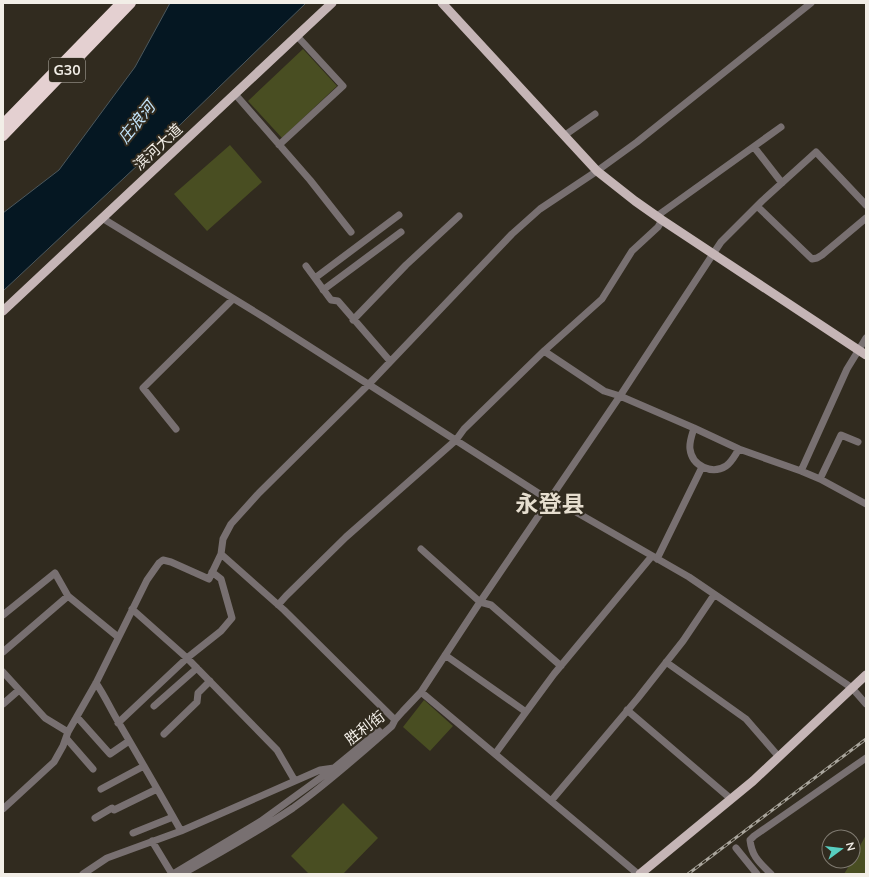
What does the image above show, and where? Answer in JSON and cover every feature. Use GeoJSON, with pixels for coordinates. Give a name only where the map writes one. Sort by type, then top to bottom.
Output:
{"type":"FeatureCollection","features":[{"type":"Feature","properties":{"kind":"highway","name":"G30"},"geometry":{"type":"LineString","coordinates":[[3,124],[121,3]]}},
{"type":"Feature","properties":{"kind":"highway","name":"G30"},"geometry":{"type":"LineString","coordinates":[[3,136],[131,3]]}},
{"type":"Feature","properties":{"kind":"main road","name":"滨河大道"},"geometry":{"type":"LineString","coordinates":[[3,311],[332,3]]}},
{"type":"Feature","properties":{"kind":"main road"},"geometry":{"type":"LineString","coordinates":[[442,3],[597,170],[635,201],[866,355]]}},
{"type":"Feature","properties":{"kind":"main road"},"geometry":{"type":"LineString","coordinates":[[639,874],[753,781],[866,675]]}},
{"type":"Feature","properties":{"kind":"street"},"geometry":{"type":"LineString","coordinates":[[3,809],[54,762],[96,683],[147,580],[158,563],[163,560],[171,562],[209,579],[220,554],[223,540],[231,524],[259,493],[368,384],[512,234],[540,209],[638,142],[811,3]]}},
{"type":"Feature","properties":{"kind":"street"},"geometry":{"type":"LineString","coordinates":[[279,145],[343,86],[297,36]]}},
{"type":"Feature","properties":{"kind":"street"},"geometry":{"type":"LineString","coordinates":[[235,94],[310,180],[351,232]]}},
{"type":"Feature","properties":{"kind":"street"},"geometry":{"type":"LineString","coordinates":[[565,136],[595,114]]}},
{"type":"Feature","properties":{"kind":"street"},"geometry":{"type":"LineString","coordinates":[[278,605],[346,537],[456,440],[464,429],[544,351],[602,299],[632,251],[658,227],[660,218],[781,127]]}},
{"type":"Feature","properties":{"kind":"street"},"geometry":{"type":"LineString","coordinates":[[754,147],[782,183]]}},
{"type":"Feature","properties":{"kind":"street"},"geometry":{"type":"LineString","coordinates":[[220,554],[278,605],[395,720],[421,692],[480,602],[620,396],[721,242],[757,206],[816,152],[866,205]]}},
{"type":"Feature","properties":{"kind":"street"},"geometry":{"type":"LineString","coordinates":[[757,206],[812,259],[822,255],[866,218]]}},
{"type":"Feature","properties":{"kind":"street"},"geometry":{"type":"LineString","coordinates":[[314,278],[398,215]]}},
{"type":"Feature","properties":{"kind":"street"},"geometry":{"type":"LineString","coordinates":[[353,320],[406,265],[459,216]]}},
{"type":"Feature","properties":{"kind":"street"},"geometry":{"type":"LineString","coordinates":[[102,218],[368,384],[549,500],[569,508],[689,577],[852,688],[866,704]]}},
{"type":"Feature","properties":{"kind":"street"},"geometry":{"type":"LineString","coordinates":[[323,290],[401,232]]}},
{"type":"Feature","properties":{"kind":"street"},"geometry":{"type":"LineString","coordinates":[[306,266],[331,300],[338,302],[390,361]]}},
{"type":"Feature","properties":{"kind":"street"},"geometry":{"type":"LineString","coordinates":[[176,429],[143,388],[233,299]]}},
{"type":"Feature","properties":{"kind":"street"},"geometry":{"type":"LineString","coordinates":[[801,471],[847,369],[866,338]]}},
{"type":"Feature","properties":{"kind":"street"},"geometry":{"type":"LineString","coordinates":[[544,351],[604,391],[620,396],[739,449],[820,479],[866,504]]}},
{"type":"Feature","properties":{"kind":"street"},"geometry":{"type":"LineString","coordinates":[[694,428],[690,444],[690,452],[694,459],[702,467],[713,470],[724,467],[732,460],[739,449]]}},
{"type":"Feature","properties":{"kind":"street"},"geometry":{"type":"LineString","coordinates":[[820,479],[841,435],[858,442]]}},
{"type":"Feature","properties":{"kind":"street"},"geometry":{"type":"LineString","coordinates":[[495,754],[561,666],[654,558],[702,467]]}},
{"type":"Feature","properties":{"kind":"street"},"geometry":{"type":"LineString","coordinates":[[421,549],[480,602],[491,605],[561,666]]}},
{"type":"Feature","properties":{"kind":"street"},"geometry":{"type":"LineString","coordinates":[[118,723],[186,658],[221,631],[232,618],[221,579],[212,572]]}},
{"type":"Feature","properties":{"kind":"street"},"geometry":{"type":"LineString","coordinates":[[3,615],[54,573],[68,596],[118,637]]}},
{"type":"Feature","properties":{"kind":"street"},"geometry":{"type":"LineString","coordinates":[[551,801],[666,662],[714,595]]}},
{"type":"Feature","properties":{"kind":"street"},"geometry":{"type":"LineString","coordinates":[[3,652],[68,596]]}},
{"type":"Feature","properties":{"kind":"street"},"geometry":{"type":"LineString","coordinates":[[132,609],[197,668],[278,750],[295,781]]}},
{"type":"Feature","properties":{"kind":"street"},"geometry":{"type":"LineString","coordinates":[[445,655],[526,712]]}},
{"type":"Feature","properties":{"kind":"street"},"geometry":{"type":"LineString","coordinates":[[666,662],[746,719],[779,756]]}},
{"type":"Feature","properties":{"kind":"street"},"geometry":{"type":"LineString","coordinates":[[154,706],[197,668]]}},
{"type":"Feature","properties":{"kind":"street"},"geometry":{"type":"LineString","coordinates":[[3,672],[45,718],[67,735],[93,769]]}},
{"type":"Feature","properties":{"kind":"street"},"geometry":{"type":"LineString","coordinates":[[164,734],[197,702],[198,693],[210,681]]}},
{"type":"Feature","properties":{"kind":"street"},"geometry":{"type":"LineString","coordinates":[[96,683],[102,691],[118,723],[181,831]]}},
{"type":"Feature","properties":{"kind":"street"},"geometry":{"type":"LineString","coordinates":[[3,704],[19,690]]}},
{"type":"Feature","properties":{"kind":"street"},"geometry":{"type":"LineString","coordinates":[[421,692],[639,874]]}},
{"type":"Feature","properties":{"kind":"street"},"geometry":{"type":"LineString","coordinates":[[627,710],[731,799]]}},
{"type":"Feature","properties":{"kind":"street"},"geometry":{"type":"LineString","coordinates":[[77,717],[110,754],[129,741]]}},
{"type":"Feature","properties":{"kind":"street","name":"胜利街"},"geometry":{"type":"LineString","coordinates":[[172,874],[261,821],[334,768],[389,723],[395,720]]}},
{"type":"Feature","properties":{"kind":"street","name":"胜利街"},"geometry":{"type":"LineString","coordinates":[[182,874],[251,834],[293,807],[349,764],[392,726],[395,720]]}},
{"type":"Feature","properties":{"kind":"street"},"geometry":{"type":"LineString","coordinates":[[770,874],[756,860],[750,840],[866,758]]}},
{"type":"Feature","properties":{"kind":"street"},"geometry":{"type":"LineString","coordinates":[[101,789],[144,766]]}},
{"type":"Feature","properties":{"kind":"street"},"geometry":{"type":"LineString","coordinates":[[82,874],[106,858],[181,831],[320,770],[334,768]]}},
{"type":"Feature","properties":{"kind":"street"},"geometry":{"type":"LineString","coordinates":[[94,818],[112,808],[114,810],[157,789]]}},
{"type":"Feature","properties":{"kind":"street"},"geometry":{"type":"LineString","coordinates":[[133,833],[173,817]]}},
{"type":"Feature","properties":{"kind":"street"},"geometry":{"type":"LineString","coordinates":[[152,841],[172,874]]}},
{"type":"Feature","properties":{"kind":"street"},"geometry":{"type":"LineString","coordinates":[[736,848],[757,874]]}},
{"type":"Feature","properties":{"kind":"green space"},"geometry":{"type":"Polygon","coordinates":[[[303,49],[337,86],[282,138],[248,101],[303,49]]]}},
{"type":"Feature","properties":{"kind":"green space"},"geometry":{"type":"Polygon","coordinates":[[[230,145],[262,182],[207,231],[174,194],[230,145]]]}},
{"type":"Feature","properties":{"kind":"green space"},"geometry":{"type":"Polygon","coordinates":[[[424,700],[453,726],[430,751],[403,727],[424,700]]]}},
{"type":"Feature","properties":{"kind":"green space"},"geometry":{"type":"Polygon","coordinates":[[[343,803],[378,838],[343,874],[309,874],[291,856],[343,803]]]}},
{"type":"Feature","properties":{"kind":"green space"},"geometry":{"type":"Polygon","coordinates":[[[866,835],[866,874],[844,874],[847,869],[861,869],[861,844],[866,835]]]}},
{"type":"Feature","properties":{"kind":"water","name":"庄浪河"},"geometry":{"type":"Polygon","coordinates":[[[170,3],[306,3],[155,149],[3,291],[3,213],[59,170],[135,67],[170,3]]]}},
{"type":"Feature","properties":{"kind":"railway"},"geometry":{"type":"LineString","coordinates":[[688,874],[866,739]]}},
{"type":"Feature","properties":{"kind":"district","name":"永登县"},"geometry":{"type":"Point","coordinates":[550,504]}}]}
